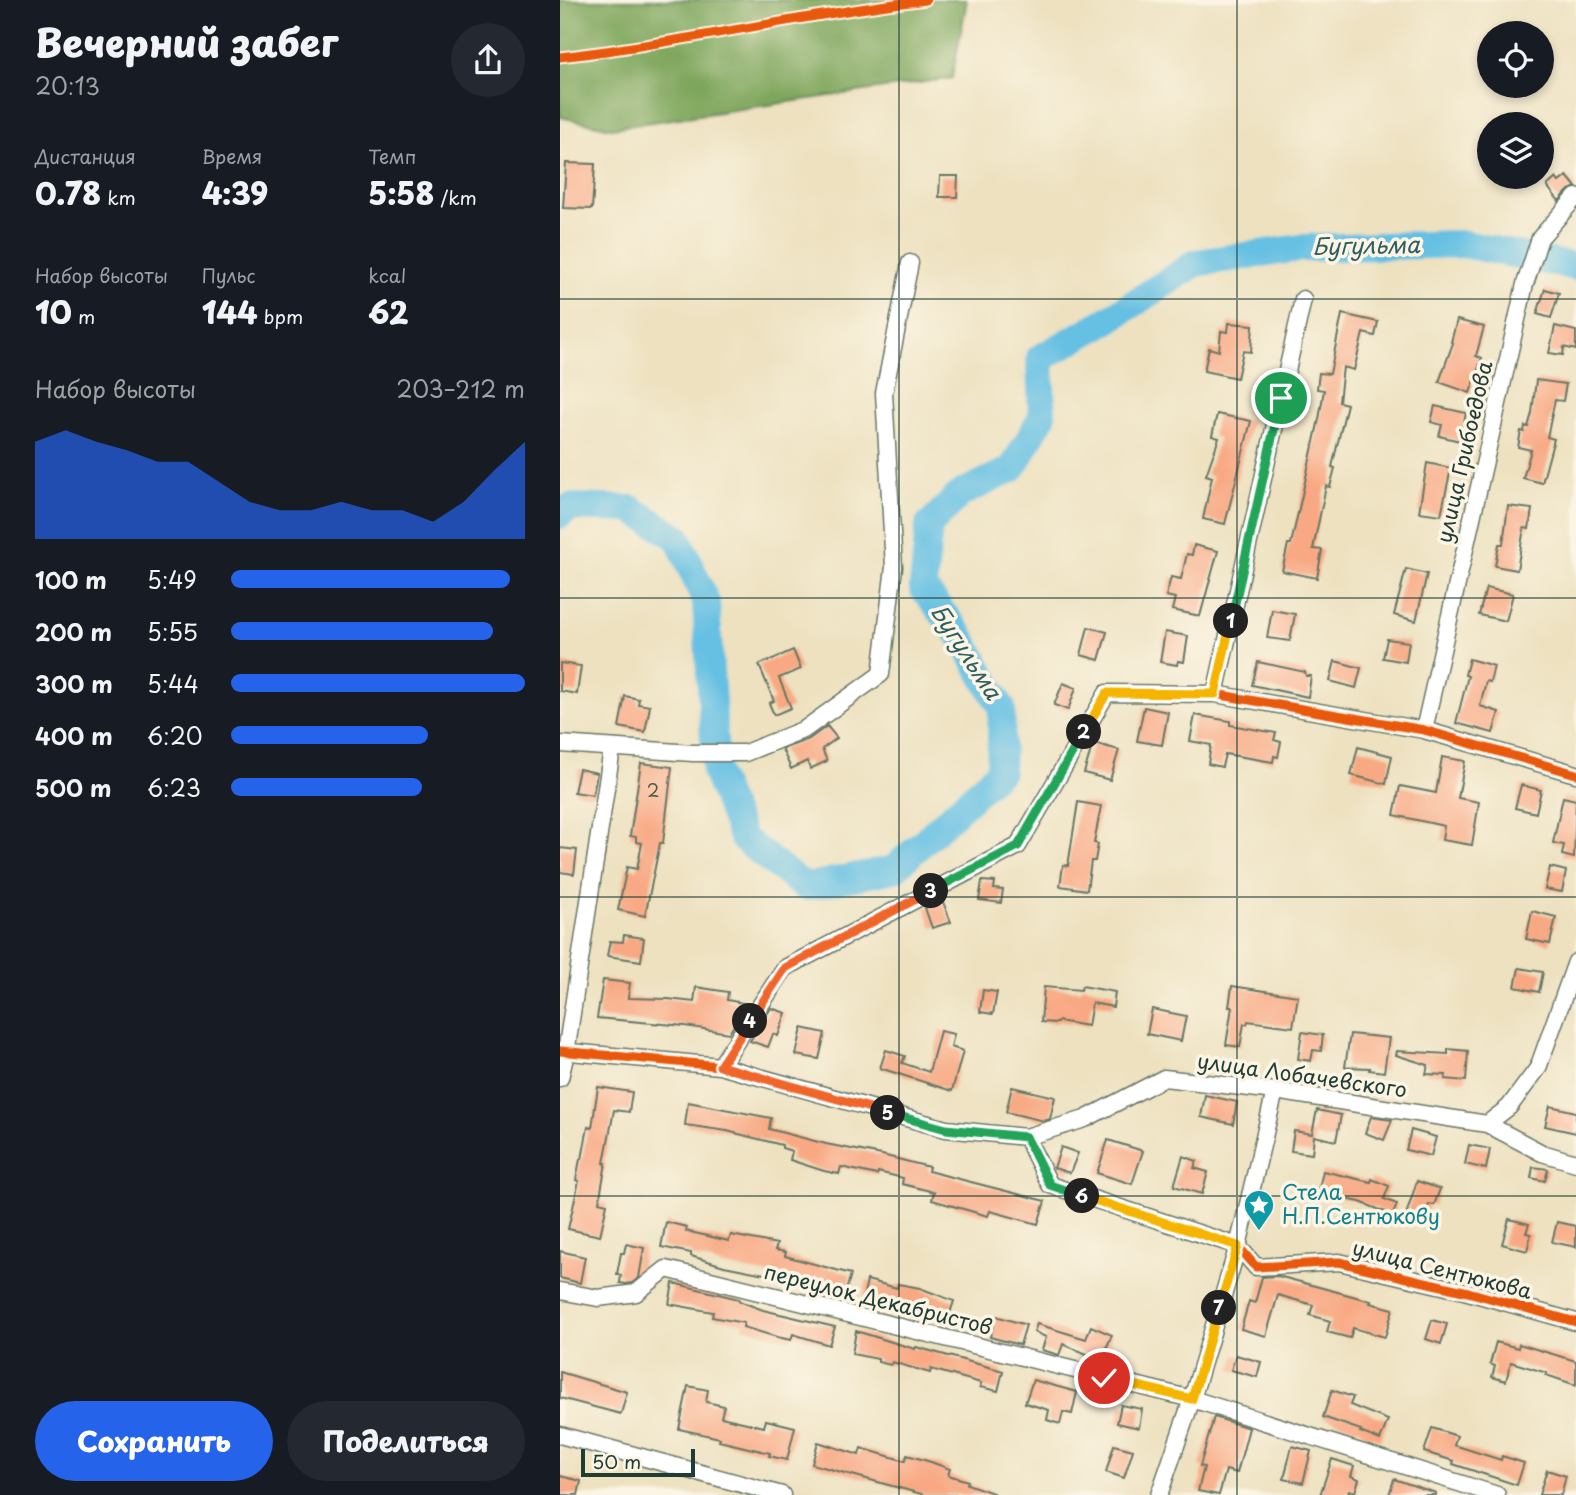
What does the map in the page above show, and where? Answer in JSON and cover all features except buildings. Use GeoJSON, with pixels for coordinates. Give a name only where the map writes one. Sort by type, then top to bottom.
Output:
{"type":"FeatureCollection","features":[{"type":"Feature","properties":{"kind":"street","name":"улица Грибоедова"},"geometry":{"type":"LineString","coordinates":[[1424,730],[1525,284],[1540,239],[1576,197]]}},
{"type":"Feature","properties":{"kind":"street"},"geometry":{"type":"LineString","coordinates":[[560,744],[693,753],[745,753],[805,729],[881,674],[894,567],[884,393],[910,264]]}},
{"type":"Feature","properties":{"kind":"street"},"geometry":{"type":"LineString","coordinates":[[1215,694],[1303,299]]}},
{"type":"Feature","properties":{"kind":"street"},"geometry":{"type":"LineString","coordinates":[[720,1066],[785,968],[1018,846],[1107,693],[1215,694],[1424,730],[1576,774]]}},
{"type":"Feature","properties":{"kind":"street"},"geometry":{"type":"LineString","coordinates":[[560,1078],[612,749]]}},
{"type":"Feature","properties":{"kind":"street"},"geometry":{"type":"LineString","coordinates":[[1487,1124],[1509,1107],[1538,1068],[1576,964]]}},
{"type":"Feature","properties":{"kind":"street"},"geometry":{"type":"LineString","coordinates":[[563,1052],[720,1066],[946,1129],[1026,1137]]}},
{"type":"Feature","properties":{"kind":"street","name":"улица Лобачевского"},"geometry":{"type":"LineString","coordinates":[[1026,1137],[1085,1119],[1164,1078],[1275,1091],[1487,1124],[1542,1153],[1576,1163]]}},
{"type":"Feature","properties":{"kind":"street"},"geometry":{"type":"LineString","coordinates":[[1158,1495],[1192,1399],[1238,1246],[1275,1091]]}},
{"type":"Feature","properties":{"kind":"street","name":"улица Сентюкова"},"geometry":{"type":"LineString","coordinates":[[1026,1137],[1050,1185],[1238,1246],[1256,1267],[1339,1262],[1468,1292],[1576,1322]]}},
{"type":"Feature","properties":{"kind":"street","name":"переулок Декабристов"},"geometry":{"type":"LineString","coordinates":[[560,1291],[598,1298],[636,1293],[666,1269],[1192,1399]]}},
{"type":"Feature","properties":{"kind":"street"},"geometry":{"type":"LineString","coordinates":[[1192,1399],[1497,1495]]}},
{"type":"Feature","properties":{"kind":"street"},"geometry":{"type":"LineString","coordinates":[[560,1435],[782,1495]]}},
{"type":"Feature","properties":{"kind":"green space"},"geometry":{"type":"Polygon","coordinates":[[[560,0],[967,0],[952,78],[611,128],[560,117],[560,0]]]}},
{"type":"Feature","properties":{"kind":"waterway","name":"Бугульма"},"geometry":{"type":"LineString","coordinates":[[560,515],[570,507],[631,509],[678,538],[706,602],[716,774],[743,839],[805,887],[894,869],[1000,771],[1002,708],[960,635],[923,588],[929,525],[960,494],[1012,469],[1042,417],[1040,358],[1108,320],[1196,263],[1301,248],[1464,244],[1576,267]]}},
{"type":"Feature","properties":{"kind":"cycle path"},"geometry":{"type":"LineString","coordinates":[[560,57],[926,0]]}},
{"type":"Feature","properties":{"kind":"cycle path"},"geometry":{"type":"LineString","coordinates":[[720,1066],[785,968],[1018,846],[1107,693],[1215,694],[1424,730],[1576,774]]}},
{"type":"Feature","properties":{"kind":"cycle path"},"geometry":{"type":"LineString","coordinates":[[560,1051],[720,1066],[946,1129],[1026,1137],[1050,1185],[1238,1246],[1256,1267],[1339,1262],[1468,1292],[1576,1322]]}},
{"type":"Feature","properties":{"kind":"place","name":"Стела Н.П.Сентюкову"},"geometry":{"type":"Point","coordinates":[1259,1232]}},
{"type":"Feature","properties":{"kind":"route"},"geometry":{"type":"LineString","coordinates":[[1104,1378],[1192,1399],[1238,1246],[1050,1185],[1026,1137],[946,1129],[720,1066],[785,968],[1018,846],[1107,693],[1215,694],[1281,398]]}}]}
